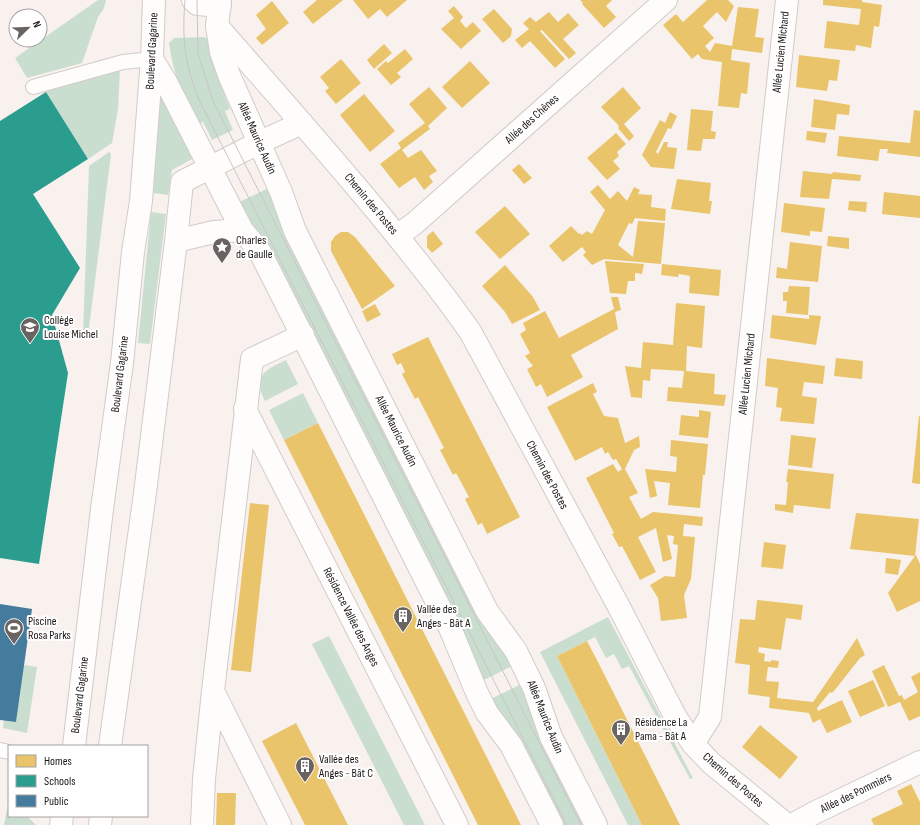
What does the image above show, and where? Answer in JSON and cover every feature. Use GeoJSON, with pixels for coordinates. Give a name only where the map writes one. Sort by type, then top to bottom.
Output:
{"type":"FeatureCollection","features":[{"type":"Feature","properties":{"kind":"street","name":"Boulevard Gagarine"},"geometry":{"type":"LineString","coordinates":[[74,745],[102,509],[122,362],[133,252],[141,201],[152,59],[154,0]]}},
{"type":"Feature","properties":{"kind":"street"},"geometry":{"type":"LineString","coordinates":[[193,0],[197,4],[219,11]]}},
{"type":"Feature","properties":{"kind":"street","name":"Allée des Chênes"},"geometry":{"type":"LineString","coordinates":[[397,236],[416,223],[666,0]]}},
{"type":"Feature","properties":{"kind":"street","name":"Allée Lucien Michard"},"geometry":{"type":"LineString","coordinates":[[693,744],[710,717],[787,0]]}},
{"type":"Feature","properties":{"kind":"street","name":"Chemin des Postes"},"geometry":{"type":"LineString","coordinates":[[219,11],[302,123],[397,236],[455,310],[471,333],[619,607],[675,716],[693,744],[711,763],[787,825]]}},
{"type":"Feature","properties":{"kind":"street","name":"Allée Maurice Audin"},"geometry":{"type":"LineString","coordinates":[[219,11],[221,52],[229,75],[281,192],[295,231],[487,611],[516,651],[534,688],[551,737],[596,825]]}},
{"type":"Feature","properties":{"kind":"street"},"geometry":{"type":"LineString","coordinates":[[152,59],[166,82],[242,230],[260,252],[450,628],[477,694],[487,713],[511,745],[552,825]]}},
{"type":"Feature","properties":{"kind":"street"},"geometry":{"type":"LineString","coordinates":[[110,745],[144,501],[182,182],[258,142],[302,123]]}},
{"type":"Feature","properties":{"kind":"street"},"geometry":{"type":"LineString","coordinates":[[176,241],[214,232],[242,230]]}},
{"type":"Feature","properties":{"kind":"street"},"geometry":{"type":"LineString","coordinates":[[202,825],[204,779],[213,691],[252,359],[303,335]]}},
{"type":"Feature","properties":{"kind":"street","name":"Résidence Vallée des Anges"},"geometry":{"type":"LineString","coordinates":[[245,409],[457,825]]}},
{"type":"Feature","properties":{"kind":"street"},"geometry":{"type":"LineString","coordinates":[[213,691],[280,825]]}},
{"type":"Feature","properties":{"kind":"street","name":"Allée des Pommiers"},"geometry":{"type":"LineString","coordinates":[[792,825],[920,762]]}},
{"type":"Feature","properties":{"kind":"lane"},"geometry":{"type":"LineString","coordinates":[[33,87],[123,62],[152,59]]}},
{"type":"Feature","properties":{"kind":"green space"},"geometry":{"type":"Polygon","coordinates":[[[98,0],[106,0],[104,8],[98,17],[82,63],[27,78],[15,58],[29,48],[48,48],[48,35],[98,0]]]}},
{"type":"Feature","properties":{"kind":"green space"},"geometry":{"type":"Polygon","coordinates":[[[204,37],[209,39],[214,67],[230,109],[225,111],[233,130],[212,140],[203,122],[196,125],[187,105],[176,75],[169,43],[174,38],[204,37]]]}},
{"type":"Feature","properties":{"kind":"green space"},"geometry":{"type":"Polygon","coordinates":[[[120,70],[118,109],[112,143],[88,159],[46,92],[62,83],[120,70]]]}},
{"type":"Feature","properties":{"kind":"green space"},"geometry":{"type":"Polygon","coordinates":[[[162,95],[194,158],[172,170],[168,195],[153,193],[160,98],[162,95]]]}},
{"type":"Feature","properties":{"kind":"green space"},"geometry":{"type":"Polygon","coordinates":[[[109,152],[111,154],[88,336],[83,335],[89,166],[109,152]]]}},
{"type":"Feature","properties":{"kind":"green space"},"geometry":{"type":"Polygon","coordinates":[[[271,187],[514,665],[480,682],[237,203],[271,187]]]}},
{"type":"Feature","properties":{"kind":"green space"},"geometry":{"type":"Polygon","coordinates":[[[151,212],[166,214],[150,344],[138,343],[151,212]]]}},
{"type":"Feature","properties":{"kind":"green space"},"geometry":{"type":"Polygon","coordinates":[[[286,360],[298,384],[265,401],[261,392],[260,380],[272,367],[286,360]]]}},
{"type":"Feature","properties":{"kind":"green space"},"geometry":{"type":"Polygon","coordinates":[[[303,393],[318,423],[284,440],[269,410],[303,393]]]}},
{"type":"Feature","properties":{"kind":"green space"},"geometry":{"type":"Polygon","coordinates":[[[608,617],[693,778],[690,779],[629,666],[622,669],[614,654],[606,658],[595,637],[557,656],[642,825],[628,825],[540,652],[608,617]]]}},
{"type":"Feature","properties":{"kind":"green space"},"geometry":{"type":"Polygon","coordinates":[[[329,636],[425,825],[404,825],[312,644],[329,636]]]}},
{"type":"Feature","properties":{"kind":"green space"},"geometry":{"type":"Polygon","coordinates":[[[24,665],[37,667],[27,733],[3,728],[4,720],[16,722],[24,665]]]}},
{"type":"Feature","properties":{"kind":"green space"},"geometry":{"type":"Polygon","coordinates":[[[523,683],[588,825],[560,825],[489,700],[523,683]]]}},
{"type":"Feature","properties":{"kind":"green space"},"geometry":{"type":"Polygon","coordinates":[[[8,804],[8,817],[28,817],[36,825],[4,825],[8,804]]]}},
{"type":"Feature","properties":{"kind":"building: Homes"},"geometry":{"type":"Polygon","coordinates":[[[317,0],[343,0],[313,24],[303,12],[317,0]]]}},
{"type":"Feature","properties":{"kind":"building: Homes"},"geometry":{"type":"Polygon","coordinates":[[[353,0],[407,0],[387,17],[380,9],[368,19],[353,0]]]}},
{"type":"Feature","properties":{"kind":"building: Homes"},"geometry":{"type":"Polygon","coordinates":[[[580,0],[612,0],[606,6],[616,17],[604,28],[580,0]]]}},
{"type":"Feature","properties":{"kind":"building: Homes"},"geometry":{"type":"Polygon","coordinates":[[[707,0],[728,0],[734,6],[726,22],[717,12],[703,26],[714,38],[705,46],[710,52],[715,43],[732,46],[738,7],[759,9],[755,37],[764,38],[762,53],[732,49],[731,60],[750,63],[747,94],[741,93],[739,108],[718,106],[722,62],[702,59],[698,54],[692,59],[663,25],[676,14],[683,22],[707,0]]]}},
{"type":"Feature","properties":{"kind":"building: Homes"},"geometry":{"type":"Polygon","coordinates":[[[823,0],[862,0],[862,2],[882,5],[879,27],[874,26],[871,48],[856,45],[855,51],[824,48],[827,21],[859,25],[861,9],[823,5],[823,0]]]}},
{"type":"Feature","properties":{"kind":"building: Homes"},"geometry":{"type":"Polygon","coordinates":[[[272,1],[289,23],[262,45],[256,38],[266,29],[256,15],[272,1]]]}},
{"type":"Feature","properties":{"kind":"building: Homes"},"geometry":{"type":"Polygon","coordinates":[[[454,6],[463,17],[460,21],[466,28],[473,22],[481,31],[461,49],[441,29],[454,18],[448,11],[454,6]]]}},
{"type":"Feature","properties":{"kind":"building: Homes"},"geometry":{"type":"Polygon","coordinates":[[[494,9],[512,29],[511,36],[503,43],[482,19],[494,9]]]}},
{"type":"Feature","properties":{"kind":"building: Homes"},"geometry":{"type":"Polygon","coordinates":[[[549,12],[558,22],[568,13],[579,25],[563,39],[576,53],[569,59],[542,30],[540,31],[565,59],[555,68],[530,41],[522,48],[515,40],[529,29],[523,23],[530,17],[536,22],[549,12]]]}},
{"type":"Feature","properties":{"kind":"building: Homes"},"geometry":{"type":"Polygon","coordinates":[[[384,44],[392,53],[374,69],[367,60],[384,44]]]}},
{"type":"Feature","properties":{"kind":"building: Homes"},"geometry":{"type":"Polygon","coordinates":[[[405,49],[413,59],[397,73],[401,77],[391,85],[377,69],[386,61],[388,63],[405,49]]]}},
{"type":"Feature","properties":{"kind":"building: Homes"},"geometry":{"type":"Polygon","coordinates":[[[799,55],[840,60],[837,81],[829,80],[827,91],[796,87],[799,55]]]}},
{"type":"Feature","properties":{"kind":"building: Homes"},"geometry":{"type":"Polygon","coordinates":[[[341,59],[361,83],[336,104],[325,91],[329,88],[320,77],[341,59]]]}},
{"type":"Feature","properties":{"kind":"building: Homes"},"geometry":{"type":"Polygon","coordinates":[[[470,61],[490,83],[462,108],[442,87],[470,61]]]}},
{"type":"Feature","properties":{"kind":"building: Homes"},"geometry":{"type":"Polygon","coordinates":[[[429,87],[447,108],[428,126],[430,129],[402,150],[408,158],[421,150],[437,171],[429,176],[433,182],[424,190],[415,177],[399,188],[380,164],[401,148],[398,143],[425,123],[409,104],[429,87]]]}},
{"type":"Feature","properties":{"kind":"building: Homes"},"geometry":{"type":"Polygon","coordinates":[[[623,87],[641,108],[624,124],[634,136],[629,141],[618,128],[619,126],[601,107],[623,87]]]}},
{"type":"Feature","properties":{"kind":"building: Homes"},"geometry":{"type":"Polygon","coordinates":[[[364,94],[395,131],[370,152],[340,115],[364,94]]]}},
{"type":"Feature","properties":{"kind":"building: Homes"},"geometry":{"type":"Polygon","coordinates":[[[814,99],[850,105],[849,115],[837,114],[835,130],[811,127],[814,99]]]}},
{"type":"Feature","properties":{"kind":"building: Homes"},"geometry":{"type":"Polygon","coordinates":[[[691,109],[713,111],[711,131],[716,132],[715,139],[703,139],[701,151],[687,150],[691,109]]]}},
{"type":"Feature","properties":{"kind":"building: Homes"},"geometry":{"type":"Polygon","coordinates":[[[914,110],[920,111],[920,157],[887,153],[888,149],[880,149],[878,161],[837,156],[839,136],[910,143],[914,110]]]}},
{"type":"Feature","properties":{"kind":"building: Homes"},"geometry":{"type":"Polygon","coordinates":[[[670,112],[677,116],[671,129],[668,128],[656,152],[658,154],[664,142],[668,142],[667,147],[677,148],[674,169],[651,167],[642,155],[660,120],[665,123],[670,112]]]}},
{"type":"Feature","properties":{"kind":"building: Homes"},"geometry":{"type":"Polygon","coordinates":[[[807,131],[827,133],[825,143],[806,140],[807,131]]]}},
{"type":"Feature","properties":{"kind":"building: Homes"},"geometry":{"type":"Polygon","coordinates":[[[616,133],[626,144],[617,152],[619,156],[613,161],[620,169],[607,180],[587,158],[616,133]]]}},
{"type":"Feature","properties":{"kind":"building: Homes"},"geometry":{"type":"Polygon","coordinates":[[[519,164],[532,178],[524,184],[512,170],[519,164]]]}},
{"type":"Feature","properties":{"kind":"building: Homes"},"geometry":{"type":"Polygon","coordinates":[[[803,171],[861,175],[860,181],[832,179],[829,199],[800,197],[803,171]]]}},
{"type":"Feature","properties":{"kind":"building: Homes"},"geometry":{"type":"Polygon","coordinates":[[[677,179],[711,183],[709,201],[712,201],[710,214],[671,209],[677,179]]]}},
{"type":"Feature","properties":{"kind":"building: Homes"},"geometry":{"type":"Polygon","coordinates":[[[598,185],[610,199],[618,191],[627,201],[634,187],[640,190],[638,194],[652,195],[651,207],[666,209],[665,221],[635,218],[632,224],[629,223],[618,245],[633,257],[638,221],[665,223],[661,264],[604,259],[592,265],[583,255],[586,252],[582,247],[563,262],[549,246],[571,226],[579,234],[580,233],[582,235],[587,231],[592,234],[605,210],[590,192],[598,185]]]}},
{"type":"Feature","properties":{"kind":"building: Homes"},"geometry":{"type":"Polygon","coordinates":[[[884,192],[920,196],[920,218],[882,214],[884,192]]]}},
{"type":"Feature","properties":{"kind":"building: Homes"},"geometry":{"type":"Polygon","coordinates":[[[849,201],[867,202],[866,212],[848,210],[849,201]]]}},
{"type":"Feature","properties":{"kind":"building: Homes"},"geometry":{"type":"Polygon","coordinates":[[[784,203],[825,208],[822,232],[810,231],[810,236],[781,232],[784,203]]]}},
{"type":"Feature","properties":{"kind":"building: Homes"},"geometry":{"type":"Polygon","coordinates":[[[505,206],[530,234],[500,259],[475,232],[505,206]]]}},
{"type":"Feature","properties":{"kind":"building: Homes"},"geometry":{"type":"Polygon","coordinates":[[[433,231],[443,244],[432,253],[427,247],[427,236],[433,231]]]}},
{"type":"Feature","properties":{"kind":"building: Homes"},"geometry":{"type":"Polygon","coordinates":[[[341,232],[348,232],[355,237],[395,286],[362,309],[331,251],[331,242],[335,236],[341,232]]]}},
{"type":"Feature","properties":{"kind":"building: Homes"},"geometry":{"type":"Polygon","coordinates":[[[828,236],[849,238],[849,249],[827,246],[828,236]]]}},
{"type":"Feature","properties":{"kind":"building: Homes"},"geometry":{"type":"Polygon","coordinates":[[[790,242],[822,246],[818,282],[776,278],[777,267],[787,269],[790,242]]]}},
{"type":"Feature","properties":{"kind":"building: Homes"},"geometry":{"type":"Polygon","coordinates":[[[605,261],[644,264],[642,274],[635,273],[635,281],[628,281],[626,294],[610,293],[605,261]]]}},
{"type":"Feature","properties":{"kind":"building: Homes"},"geometry":{"type":"Polygon","coordinates":[[[662,264],[721,270],[719,296],[689,293],[690,276],[679,274],[678,277],[661,275],[662,264]]]}},
{"type":"Feature","properties":{"kind":"building: Homes"},"geometry":{"type":"Polygon","coordinates":[[[505,265],[533,297],[540,310],[512,324],[505,312],[482,286],[505,265]]]}},
{"type":"Feature","properties":{"kind":"building: Homes"},"geometry":{"type":"Polygon","coordinates":[[[789,286],[810,287],[808,315],[786,313],[787,301],[783,301],[783,292],[788,292],[789,286]]]}},
{"type":"Feature","properties":{"kind":"building: Homes"},"geometry":{"type":"Polygon","coordinates":[[[611,297],[618,297],[621,310],[615,312],[618,329],[571,355],[583,377],[547,397],[541,384],[536,387],[527,369],[533,366],[525,356],[530,353],[520,334],[526,330],[523,323],[545,311],[559,338],[614,309],[611,297]]]}},
{"type":"Feature","properties":{"kind":"building: Homes"},"geometry":{"type":"Polygon","coordinates":[[[676,303],[705,306],[702,348],[687,346],[686,371],[715,374],[714,394],[726,395],[724,406],[667,401],[668,387],[682,388],[684,371],[651,369],[650,381],[643,380],[642,398],[631,397],[625,366],[641,368],[643,342],[673,345],[676,303]]]}},
{"type":"Feature","properties":{"kind":"building: Homes"},"geometry":{"type":"Polygon","coordinates":[[[375,304],[381,315],[367,322],[362,311],[375,304]]]}},
{"type":"Feature","properties":{"kind":"building: Homes"},"geometry":{"type":"Polygon","coordinates":[[[772,315],[809,319],[809,315],[821,316],[816,345],[770,338],[772,315]]]}},
{"type":"Feature","properties":{"kind":"building: Homes"},"geometry":{"type":"Polygon","coordinates":[[[428,337],[520,517],[487,534],[482,523],[478,525],[465,499],[469,497],[456,473],[453,475],[440,450],[444,448],[418,397],[415,399],[402,374],[405,372],[401,363],[397,365],[392,354],[428,337]]]}},
{"type":"Feature","properties":{"kind":"building: Homes"},"geometry":{"type":"Polygon","coordinates":[[[767,358],[825,366],[823,384],[804,382],[802,396],[817,398],[814,424],[780,421],[782,408],[776,407],[778,388],[765,386],[767,358]]]}},
{"type":"Feature","properties":{"kind":"building: Homes"},"geometry":{"type":"Polygon","coordinates":[[[836,358],[863,361],[862,379],[834,376],[836,358]]]}},
{"type":"Feature","properties":{"kind":"building: Homes"},"geometry":{"type":"Polygon","coordinates":[[[593,383],[597,392],[593,394],[604,416],[618,418],[625,443],[639,436],[640,447],[634,450],[625,469],[638,493],[629,497],[641,519],[653,512],[703,517],[702,526],[684,524],[683,536],[695,537],[691,579],[684,595],[687,618],[661,621],[658,598],[650,585],[665,576],[675,577],[678,545],[673,544],[674,536],[667,535],[672,559],[663,562],[656,528],[638,537],[656,572],[640,580],[622,546],[619,547],[612,534],[614,533],[586,478],[613,464],[618,472],[622,469],[616,459],[613,460],[608,452],[605,454],[602,447],[575,461],[547,407],[593,383]]]}},
{"type":"Feature","properties":{"kind":"building: Homes"},"geometry":{"type":"Polygon","coordinates":[[[699,410],[711,412],[708,438],[679,435],[681,415],[699,417],[699,410]]]}},
{"type":"Feature","properties":{"kind":"building: Homes"},"geometry":{"type":"Polygon","coordinates":[[[920,416],[920,484],[912,483],[920,416]]]}},
{"type":"Feature","properties":{"kind":"building: Homes","name":"Vallée des Anges - Bât A"},"geometry":{"type":"Polygon","coordinates":[[[318,423],[521,825],[478,825],[284,440],[318,423]]]}},
{"type":"Feature","properties":{"kind":"building: Homes"},"geometry":{"type":"Polygon","coordinates":[[[791,435],[816,438],[812,468],[788,465],[791,435]]]}},
{"type":"Feature","properties":{"kind":"building: Homes"},"geometry":{"type":"Polygon","coordinates":[[[671,440],[708,444],[700,508],[668,505],[670,483],[654,481],[657,496],[650,498],[645,469],[676,472],[677,457],[670,456],[671,440]]]}},
{"type":"Feature","properties":{"kind":"building: Homes"},"geometry":{"type":"Polygon","coordinates":[[[788,469],[834,474],[830,509],[794,505],[793,513],[775,510],[775,504],[786,505],[788,482],[786,482],[788,469]]]}},
{"type":"Feature","properties":{"kind":"building: Homes"},"geometry":{"type":"Polygon","coordinates":[[[250,503],[269,505],[251,672],[231,670],[250,503]]]}},
{"type":"Feature","properties":{"kind":"building: Homes"},"geometry":{"type":"Polygon","coordinates":[[[856,513],[919,519],[915,556],[850,549],[856,513]]]}},
{"type":"Feature","properties":{"kind":"building: Homes"},"geometry":{"type":"Polygon","coordinates":[[[764,542],[786,545],[783,569],[761,567],[764,542]]]}},
{"type":"Feature","properties":{"kind":"building: Homes"},"geometry":{"type":"Polygon","coordinates":[[[916,555],[920,564],[920,601],[897,612],[888,593],[916,555]]]}},
{"type":"Feature","properties":{"kind":"building: Homes"},"geometry":{"type":"Polygon","coordinates":[[[886,558],[901,560],[898,575],[885,573],[886,558]]]}},
{"type":"Feature","properties":{"kind":"building: Homes"},"geometry":{"type":"Polygon","coordinates":[[[757,600],[803,605],[801,620],[786,618],[781,650],[759,647],[758,652],[765,654],[764,661],[779,661],[778,668],[768,667],[766,681],[779,682],[777,698],[813,702],[857,638],[865,655],[860,658],[832,693],[830,692],[817,708],[818,711],[842,700],[852,722],[827,733],[820,719],[813,723],[809,713],[769,708],[770,697],[748,694],[750,665],[735,663],[740,619],[755,620],[757,600]]]}},
{"type":"Feature","properties":{"kind":"building: Homes","name":"Résidence La Pama - Bât A"},"geometry":{"type":"Polygon","coordinates":[[[587,641],[680,825],[642,825],[557,656],[587,641]]]}},
{"type":"Feature","properties":{"kind":"building: Homes"},"geometry":{"type":"Polygon","coordinates":[[[884,665],[899,696],[902,695],[904,700],[918,692],[911,677],[920,672],[920,716],[909,721],[900,702],[888,707],[872,671],[884,665]]]}},
{"type":"Feature","properties":{"kind":"building: Homes"},"geometry":{"type":"Polygon","coordinates":[[[873,680],[885,706],[860,717],[848,691],[873,680]]]}},
{"type":"Feature","properties":{"kind":"building: Homes","name":"Vallée des Anges - Bât C"},"geometry":{"type":"Polygon","coordinates":[[[296,723],[348,825],[305,825],[262,741],[296,723]]]}},
{"type":"Feature","properties":{"kind":"building: Homes"},"geometry":{"type":"Polygon","coordinates":[[[760,725],[798,757],[780,779],[742,747],[760,725]]]}},
{"type":"Feature","properties":{"kind":"building: Homes"},"geometry":{"type":"Polygon","coordinates":[[[911,784],[920,802],[920,825],[874,825],[871,819],[903,804],[897,791],[911,784]]]}},
{"type":"Feature","properties":{"kind":"building: Homes"},"geometry":{"type":"Polygon","coordinates":[[[217,793],[236,793],[235,825],[216,825],[217,793]]]}},
{"type":"Feature","properties":{"kind":"building: Schools","name":"Collège Louise Michel"},"geometry":{"type":"Polygon","coordinates":[[[46,92],[88,159],[33,194],[80,268],[52,315],[68,373],[39,564],[0,558],[0,121],[46,92]]]}},
{"type":"Feature","properties":{"kind":"building: Public","name":"Piscine Rosa Parks"},"geometry":{"type":"Polygon","coordinates":[[[0,604],[32,609],[16,722],[0,720],[0,604]]]}},
{"type":"Feature","properties":{"kind":"tram line"},"geometry":{"type":"LineString","coordinates":[[185,0],[185,51],[190,74],[199,100],[567,825]]}},
{"type":"Feature","properties":{"kind":"tram line"},"geometry":{"type":"LineString","coordinates":[[197,0],[198,54],[213,101],[581,825]]}},
{"type":"Feature","properties":{"kind":"place","name":"Charles de Gaulle"},"geometry":{"type":"Point","coordinates":[222,264]}},
{"type":"Feature","properties":{"kind":"place","name":"Collège Louise Michel"},"geometry":{"type":"Point","coordinates":[30,344]}},
{"type":"Feature","properties":{"kind":"place","name":"Vallée des Anges - Bât A"},"geometry":{"type":"Point","coordinates":[403,633]}},
{"type":"Feature","properties":{"kind":"place","name":"Piscine Rosa Parks"},"geometry":{"type":"Point","coordinates":[14,645]}},
{"type":"Feature","properties":{"kind":"place","name":"Résidence La Pama - Bât A"},"geometry":{"type":"Point","coordinates":[621,746]}},
{"type":"Feature","properties":{"kind":"place","name":"Vallée des Anges - Bât C"},"geometry":{"type":"Point","coordinates":[305,783]}}]}
